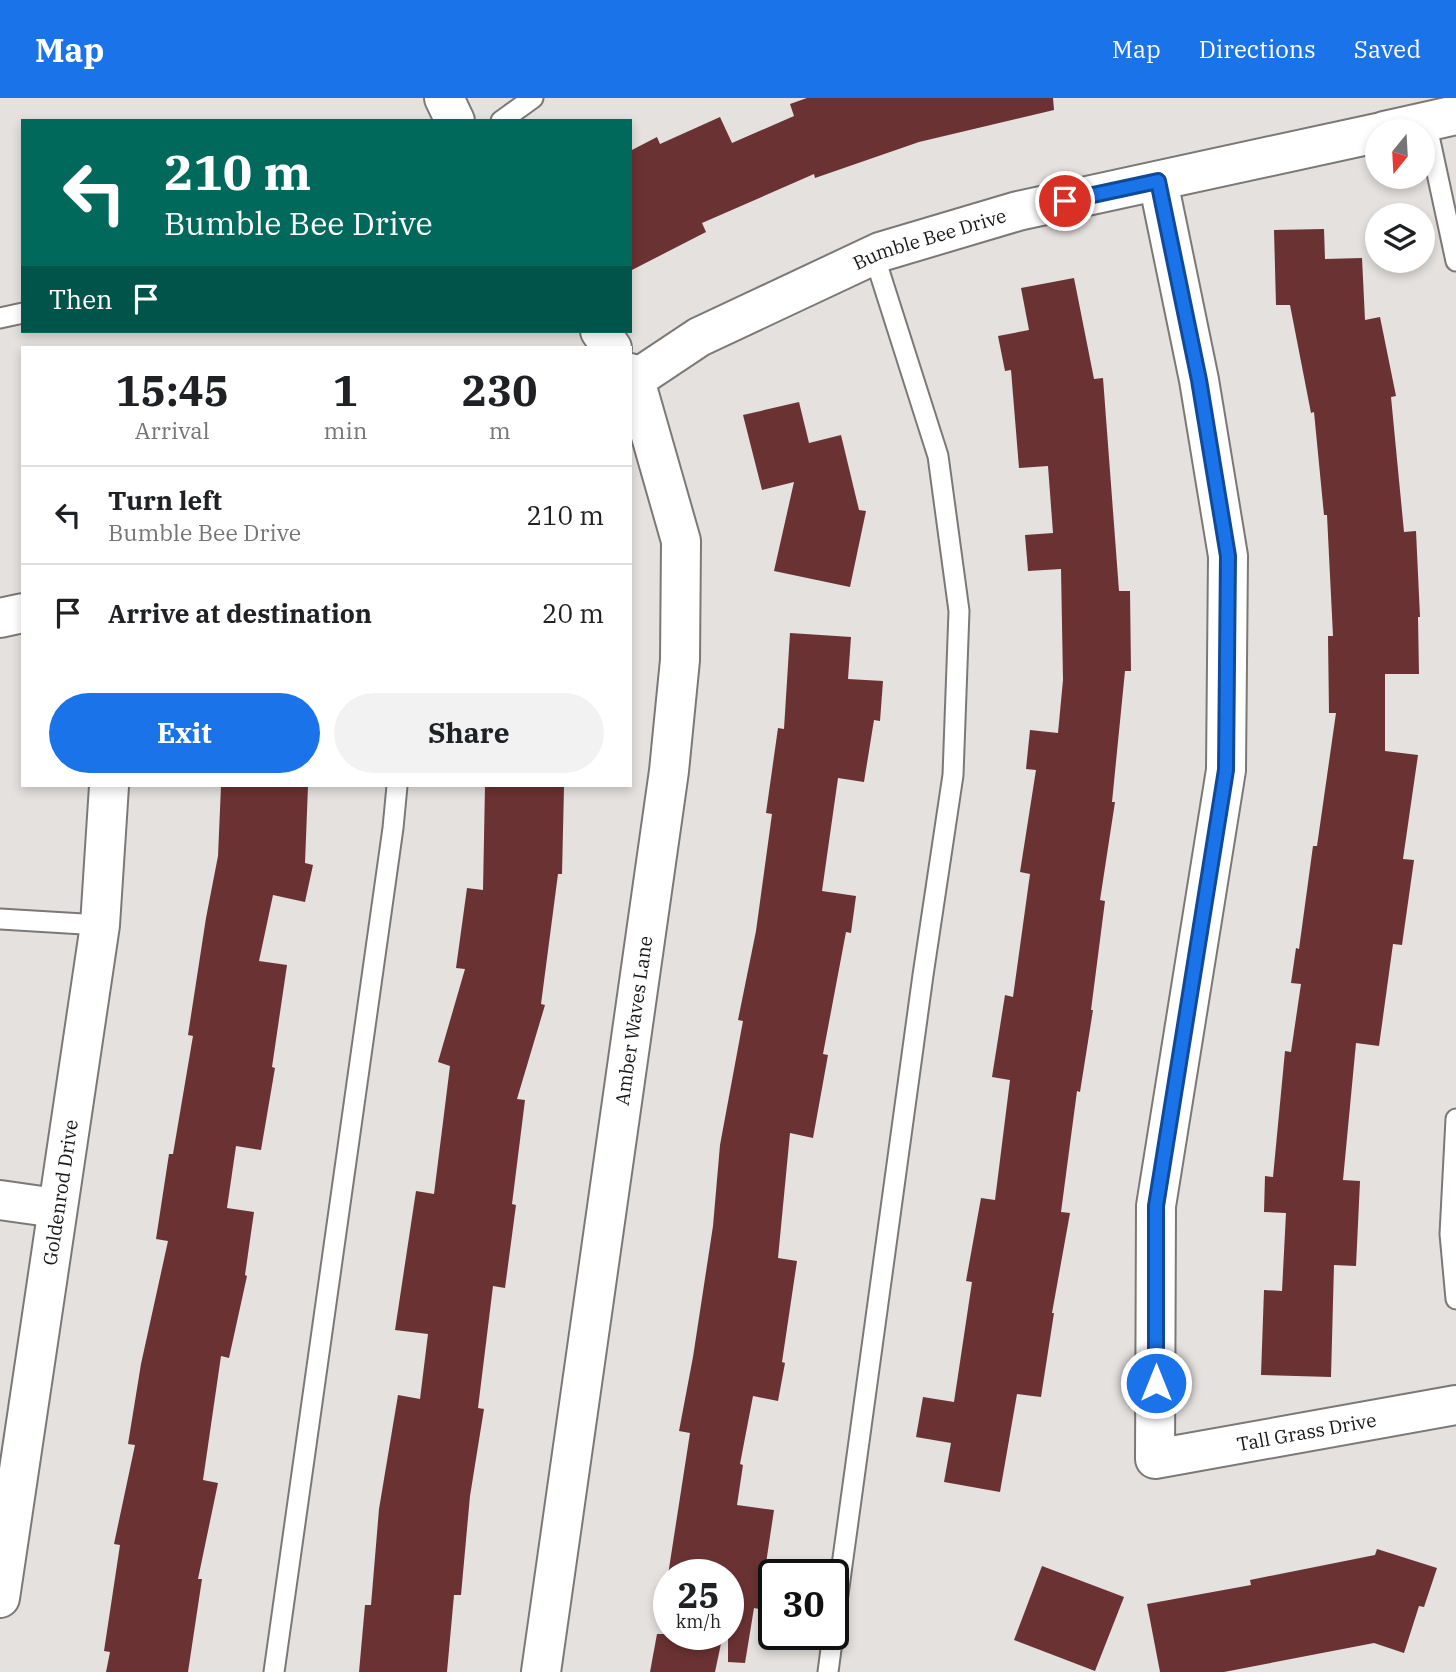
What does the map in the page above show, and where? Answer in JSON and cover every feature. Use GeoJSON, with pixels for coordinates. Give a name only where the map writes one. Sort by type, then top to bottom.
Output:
{"type":"FeatureCollection","features":[{"type":"Feature","properties":{"kind":"street"},"geometry":{"type":"LineString","coordinates":[[444,98],[454,119]]}},
{"type":"Feature","properties":{"kind":"street","name":"Bumble Bee Drive"},"geometry":{"type":"LineString","coordinates":[[632,379],[699,337],[874,255],[1018,211],[1365,136]]}},
{"type":"Feature","properties":{"kind":"street","name":"Tall Grass Drive"},"geometry":{"type":"LineString","coordinates":[[1158,181],[1199,380],[1228,556],[1226,770],[1156,1206],[1155,1460],[1456,1405]]}},
{"type":"Feature","properties":{"kind":"street","name":"Amber Waves Lane"},"geometry":{"type":"LineString","coordinates":[[541,1672],[668,771],[680,660],[681,541],[632,379]]}},
{"type":"Feature","properties":{"kind":"street"},"geometry":{"type":"LineString","coordinates":[[0,618],[21,614]]}},
{"type":"Feature","properties":{"kind":"street","name":"Goldenrod Drive"},"geometry":{"type":"LineString","coordinates":[[0,1598],[7,1499],[100,925],[109,787]]}},
{"type":"Feature","properties":{"kind":"street"},"geometry":{"type":"LineString","coordinates":[[0,1200],[56,1208]]}},
{"type":"Feature","properties":{"kind":"lane"},"geometry":{"type":"LineString","coordinates":[[504,119],[533,98]]}},
{"type":"Feature","properties":{"kind":"lane"},"geometry":{"type":"LineString","coordinates":[[1441,119],[1456,261]]}},
{"type":"Feature","properties":{"kind":"lane"},"geometry":{"type":"LineString","coordinates":[[843,1559],[953,775],[959,611],[938,456],[874,255]]}},
{"type":"Feature","properties":{"kind":"lane"},"geometry":{"type":"LineString","coordinates":[[0,318],[21,313]]}},
{"type":"Feature","properties":{"kind":"lane"},"geometry":{"type":"LineString","coordinates":[[274,1672],[394,828],[397,787]]}},
{"type":"Feature","properties":{"kind":"lane"},"geometry":{"type":"LineString","coordinates":[[0,919],[100,925]]}},
{"type":"Feature","properties":{"kind":"lane"},"geometry":{"type":"LineString","coordinates":[[1456,1119],[1450,1234],[1456,1298]]}},
{"type":"Feature","properties":{"kind":"lane"},"geometry":{"type":"LineString","coordinates":[[828,1672],[831,1650]]}},
{"type":"Feature","properties":{"kind":"building"},"geometry":{"type":"Polygon","coordinates":[[[807,98],[1053,98],[1054,110],[919,142],[815,178],[814,174],[702,223],[706,232],[632,270],[632,150],[657,137],[660,144],[720,117],[732,143],[794,116],[790,104],[807,98]]]}},
{"type":"Feature","properties":{"kind":"building"},"geometry":{"type":"Polygon","coordinates":[[[1324,229],[1325,259],[1362,258],[1365,320],[1380,317],[1396,396],[1391,397],[1404,532],[1416,531],[1420,617],[1419,674],[1385,674],[1385,751],[1418,755],[1403,859],[1414,860],[1402,945],[1393,944],[1379,1046],[1356,1043],[1343,1180],[1360,1181],[1356,1266],[1334,1265],[1331,1377],[1261,1375],[1264,1290],[1282,1291],[1286,1213],[1264,1212],[1265,1176],[1273,1177],[1285,1051],[1291,1052],[1301,984],[1291,983],[1296,948],[1299,949],[1313,846],[1317,846],[1336,713],[1329,713],[1328,636],[1333,636],[1327,515],[1324,515],[1314,412],[1311,413],[1290,305],[1276,305],[1274,230],[1324,229]]]}},
{"type":"Feature","properties":{"kind":"building"},"geometry":{"type":"Polygon","coordinates":[[[1074,278],[1094,379],[1103,378],[1119,591],[1130,591],[1131,671],[1125,671],[1112,802],[1115,802],[1100,900],[1105,901],[1093,1010],[1080,1092],[1077,1091],[1061,1212],[1070,1213],[1052,1313],[1041,1397],[1017,1394],[1000,1492],[944,1482],[951,1443],[916,1437],[923,1397],[954,1402],[972,1282],[966,1281],[981,1198],[995,1200],[1010,1080],[992,1077],[1005,995],[1013,997],[1030,874],[1020,872],[1036,770],[1026,769],[1030,730],[1058,733],[1063,680],[1061,569],[1028,571],[1025,535],[1053,533],[1048,466],[1019,468],[1011,370],[1005,371],[998,336],[1029,330],[1021,288],[1074,278]]]}},
{"type":"Feature","properties":{"kind":"building"},"geometry":{"type":"Polygon","coordinates":[[[799,402],[809,443],[841,435],[859,510],[866,511],[850,587],[774,571],[794,482],[762,490],[743,415],[799,402]]]}},
{"type":"Feature","properties":{"kind":"building"},"geometry":{"type":"Polygon","coordinates":[[[790,633],[851,637],[848,679],[883,681],[880,721],[874,720],[864,782],[838,778],[822,891],[856,896],[851,933],[846,932],[823,1054],[828,1055],[813,1138],[790,1133],[778,1258],[797,1261],[778,1401],[753,1396],[740,1464],[743,1465],[737,1505],[774,1510],[767,1559],[758,1559],[758,1609],[754,1608],[745,1663],[728,1662],[728,1650],[744,1650],[744,1559],[670,1559],[690,1433],[679,1431],[713,1226],[720,1145],[743,1021],[738,1020],[756,931],[772,814],[766,813],[778,728],[784,729],[790,633]]]}},
{"type":"Feature","properties":{"kind":"building"},"geometry":{"type":"Polygon","coordinates":[[[221,787],[308,787],[305,863],[313,865],[305,902],[273,895],[259,961],[287,965],[272,1067],[275,1068],[261,1150],[236,1146],[227,1208],[254,1212],[247,1276],[229,1358],[221,1356],[203,1480],[218,1483],[198,1579],[202,1579],[188,1672],[106,1672],[110,1652],[104,1651],[120,1545],[114,1544],[135,1445],[128,1444],[141,1364],[168,1241],[156,1239],[169,1154],[173,1154],[193,1036],[188,1035],[218,856],[221,787]]]}},
{"type":"Feature","properties":{"kind":"building"},"geometry":{"type":"Polygon","coordinates":[[[485,787],[564,787],[562,874],[558,874],[541,1004],[545,1005],[517,1099],[525,1100],[512,1204],[516,1205],[505,1288],[493,1286],[478,1408],[484,1409],[470,1496],[461,1595],[454,1595],[447,1672],[359,1672],[365,1605],[371,1605],[379,1509],[398,1395],[420,1399],[428,1334],[395,1330],[416,1191],[434,1194],[450,1066],[438,1062],[465,969],[456,968],[467,888],[483,890],[485,787]]]}},
{"type":"Feature","properties":{"kind":"building"},"geometry":{"type":"Polygon","coordinates":[[[1377,1549],[1437,1568],[1424,1607],[1419,1606],[1404,1653],[1374,1643],[1224,1672],[1160,1672],[1147,1604],[1251,1585],[1250,1580],[1375,1555],[1377,1549]]]}},
{"type":"Feature","properties":{"kind":"building"},"geometry":{"type":"Polygon","coordinates":[[[1042,1566],[1124,1597],[1095,1671],[1014,1640],[1042,1566]]]}},
{"type":"Feature","properties":{"kind":"building"},"geometry":{"type":"Polygon","coordinates":[[[654,1650],[720,1650],[715,1672],[650,1672],[654,1650]]]}},
{"type":"Feature","properties":{"kind":"route"},"geometry":{"type":"LineString","coordinates":[[1065,201],[1158,181],[1199,380],[1228,556],[1226,770],[1156,1206],[1156,1383]]}}]}
